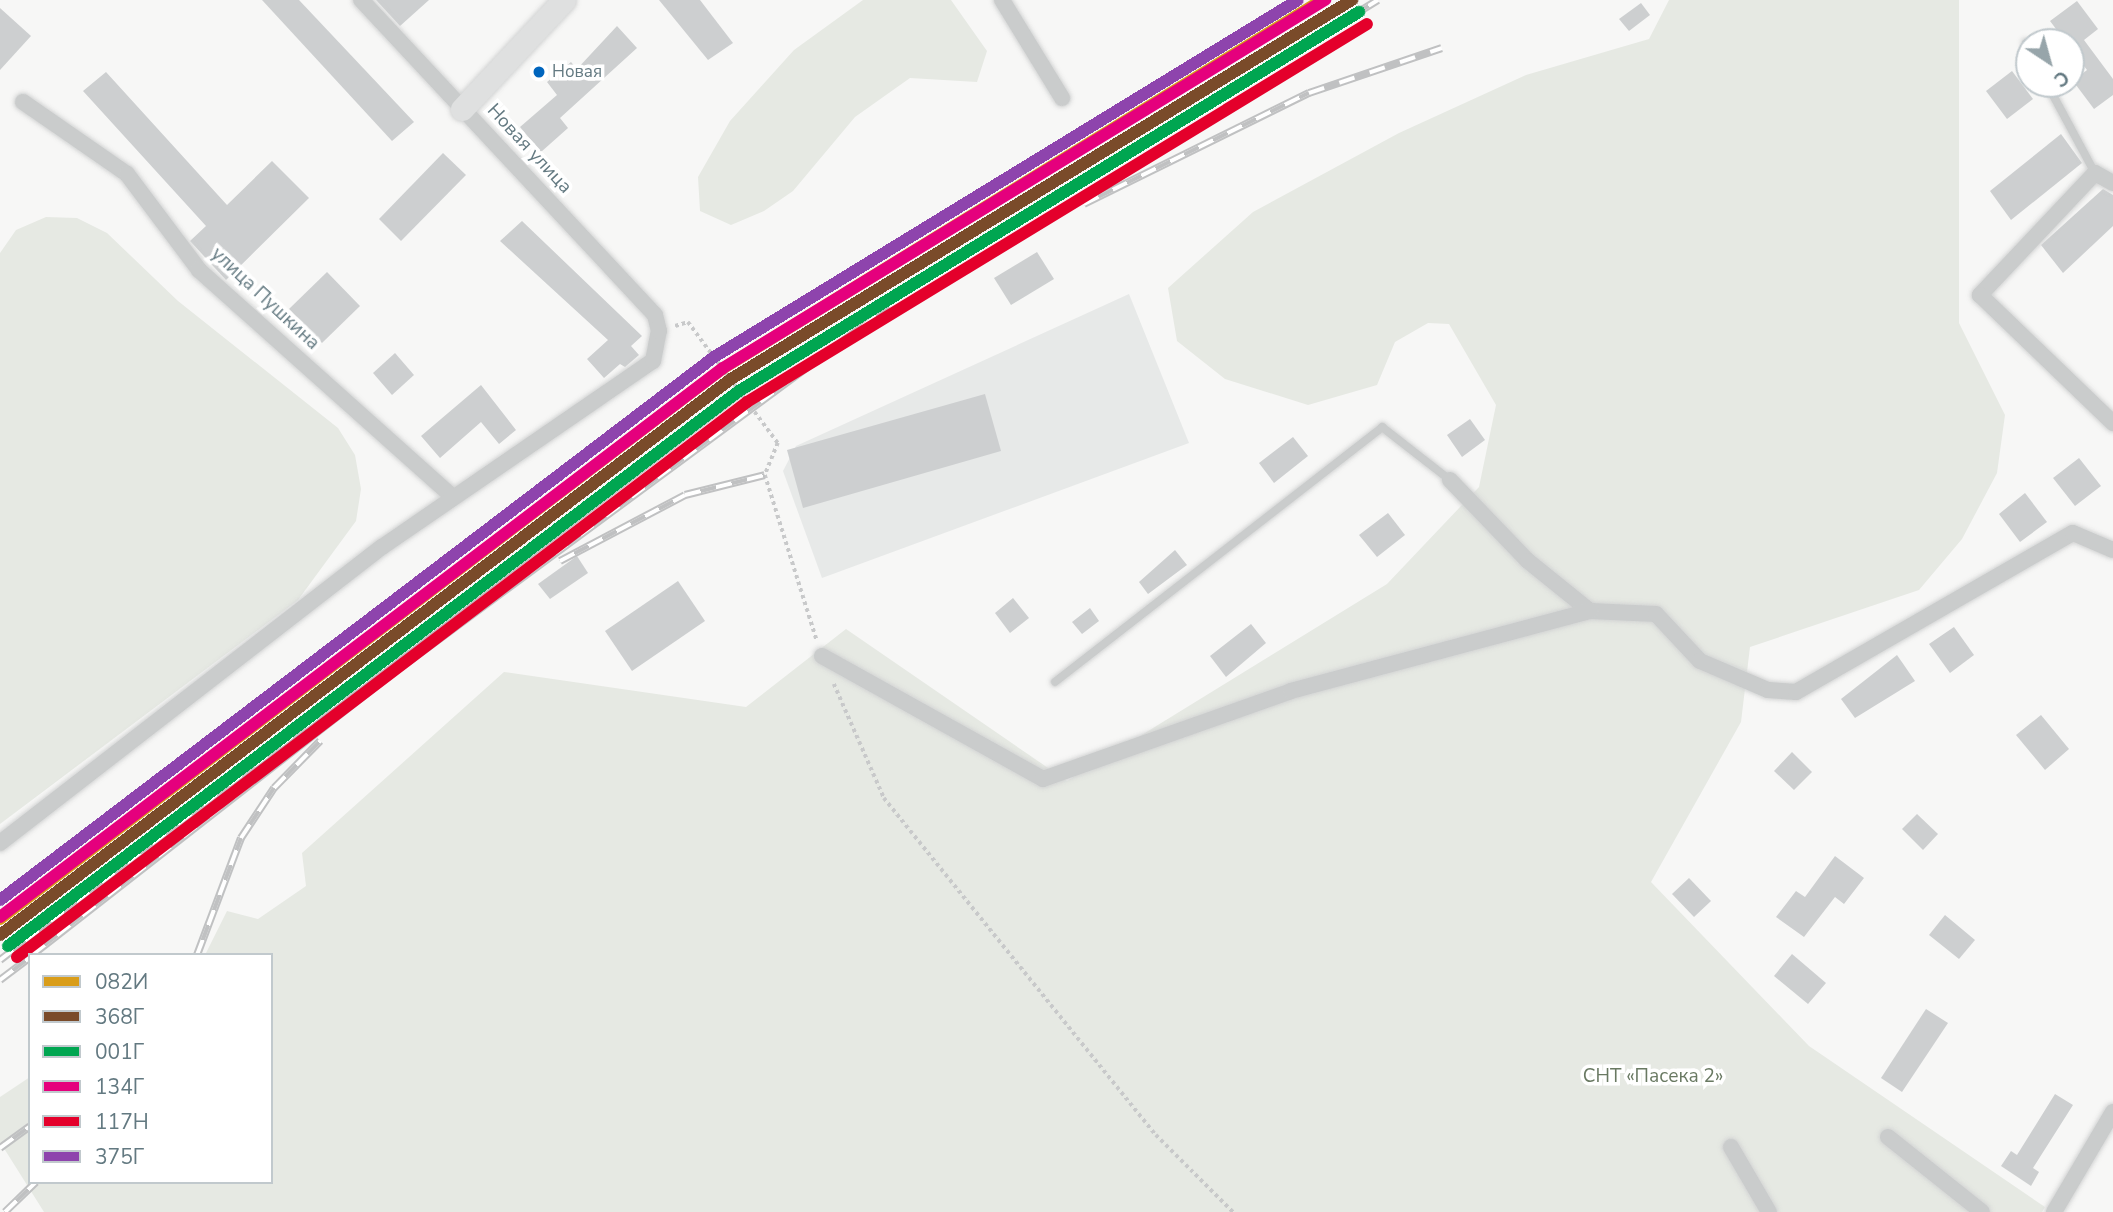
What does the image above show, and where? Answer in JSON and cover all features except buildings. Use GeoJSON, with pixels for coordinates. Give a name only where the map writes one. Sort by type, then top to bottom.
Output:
{"type":"FeatureCollection","features":[{"type":"Feature","properties":{"kind":"street","name":"Новая улица"},"geometry":{"type":"LineString","coordinates":[[361,0],[655,315],[659,331]]}},
{"type":"Feature","properties":{"kind":"street"},"geometry":{"type":"LineString","coordinates":[[1002,0],[1062,98]]}},
{"type":"Feature","properties":{"kind":"street"},"geometry":{"type":"LineString","coordinates":[[462,109],[561,1]]}},
{"type":"Feature","properties":{"kind":"street","name":"улица Пушкина"},"geometry":{"type":"LineString","coordinates":[[23,102],[127,174],[199,270],[453,497]]}},
{"type":"Feature","properties":{"kind":"street"},"geometry":{"type":"LineString","coordinates":[[2113,183],[2095,173],[1980,295],[2113,423]]}},
{"type":"Feature","properties":{"kind":"street"},"geometry":{"type":"LineString","coordinates":[[0,843],[453,497],[653,361],[659,331]]}},
{"type":"Feature","properties":{"kind":"street"},"geometry":{"type":"LineString","coordinates":[[1450,480],[1528,561],[1590,611]]}},
{"type":"Feature","properties":{"kind":"street"},"geometry":{"type":"LineString","coordinates":[[822,656],[1043,779],[1291,691],[1590,611],[1656,614],[1700,661],[1768,690],[1796,692],[2073,533],[2113,550]]}},
{"type":"Feature","properties":{"kind":"street"},"geometry":{"type":"LineString","coordinates":[[2054,1212],[2113,1112]]}},
{"type":"Feature","properties":{"kind":"street"},"geometry":{"type":"LineString","coordinates":[[1888,1137],[1982,1212]]}},
{"type":"Feature","properties":{"kind":"street"},"geometry":{"type":"LineString","coordinates":[[1731,1147],[1769,1212]]}},
{"type":"Feature","properties":{"kind":"lane"},"geometry":{"type":"LineString","coordinates":[[2055,98],[2095,173]]}},
{"type":"Feature","properties":{"kind":"lane"},"geometry":{"type":"LineString","coordinates":[[1055,682],[1382,427],[1450,480]]}},
{"type":"Feature","properties":{"kind":"path"},"geometry":{"type":"LineString","coordinates":[[659,331],[688,322],[778,443],[765,475],[822,656],[884,798],[1156,1135],[1233,1212]]}},
{"type":"Feature","properties":{"kind":"shaded area"},"geometry":{"type":"Polygon","coordinates":[[[1129,294],[1189,443],[822,578],[783,471],[796,446],[1129,294]]]}},
{"type":"Feature","properties":{"kind":"green space"},"geometry":{"type":"Polygon","coordinates":[[[863,0],[951,0],[987,51],[977,82],[910,78],[855,117],[793,191],[764,211],[731,225],[700,211],[698,177],[730,121],[794,50],[863,0]]]}},
{"type":"Feature","properties":{"kind":"green space","name":"СНТ «Пасека 2»"},"geometry":{"type":"Polygon","coordinates":[[[1669,0],[1959,0],[1959,323],[2005,415],[1997,473],[1962,539],[1919,590],[1750,647],[1741,722],[1651,882],[1809,1046],[2045,1207],[2042,1212],[44,1212],[0,1142],[0,1097],[28,1078],[28,1184],[273,1184],[273,953],[206,953],[227,911],[258,919],[306,886],[302,853],[504,672],[746,707],[846,629],[1067,781],[1387,584],[1479,487],[1496,405],[1449,324],[1428,323],[1395,342],[1377,385],[1308,405],[1225,379],[1177,341],[1168,288],[1253,212],[1399,133],[1526,75],[1649,39],[1669,0]]]}},
{"type":"Feature","properties":{"kind":"green space"},"geometry":{"type":"Polygon","coordinates":[[[46,217],[77,218],[107,233],[178,301],[338,428],[355,455],[361,489],[356,521],[298,600],[0,824],[0,253],[16,230],[46,217]]]}},
{"type":"Feature","properties":{"kind":"railway"},"geometry":{"type":"LineString","coordinates":[[0,960],[742,392],[1378,0]]}},
{"type":"Feature","properties":{"kind":"railway"},"geometry":{"type":"LineString","coordinates":[[1084,204],[1309,93],[1442,48]]}},
{"type":"Feature","properties":{"kind":"railway"},"geometry":{"type":"LineString","coordinates":[[882,319],[1202,123]]}},
{"type":"Feature","properties":{"kind":"railway"},"geometry":{"type":"LineString","coordinates":[[35,953],[400,668],[889,307]]}},
{"type":"Feature","properties":{"kind":"railway"},"geometry":{"type":"LineString","coordinates":[[560,561],[685,495],[765,475]]}},
{"type":"Feature","properties":{"kind":"railway"},"geometry":{"type":"LineString","coordinates":[[198,953],[241,838],[274,788],[320,741]]}},
{"type":"Feature","properties":{"kind":"railway"},"geometry":{"type":"LineString","coordinates":[[0,980],[28,959]]}},
{"type":"Feature","properties":{"kind":"railway"},"geometry":{"type":"LineString","coordinates":[[0,1148],[28,1127]]}},
{"type":"Feature","properties":{"kind":"railway"},"geometry":{"type":"LineString","coordinates":[[5,1212],[34,1184]]}},
{"type":"Feature","properties":{"kind":"transit line","name":"375Г"},"geometry":{"type":"LineString","coordinates":[[0,900],[714,357],[1298,0]]}},
{"type":"Feature","properties":{"kind":"transit line","name":"082И"},"geometry":{"type":"LineString","coordinates":[[0,919],[722,369],[1322,0]]}},
{"type":"Feature","properties":{"kind":"transit line","name":"134Г"},"geometry":{"type":"LineString","coordinates":[[0,917],[723,368],[1325,0]]}},
{"type":"Feature","properties":{"kind":"transit line","name":"368Г"},"geometry":{"type":"LineString","coordinates":[[0,935],[731,379],[1352,0]]}},
{"type":"Feature","properties":{"kind":"transit line","name":"001Г"},"geometry":{"type":"LineString","coordinates":[[8,946],[739,391],[1359,12]]}},
{"type":"Feature","properties":{"kind":"transit line","name":"117Н"},"geometry":{"type":"LineString","coordinates":[[17,957],[747,402],[1367,24]]}},
{"type":"Feature","properties":{"kind":"place","name":"Новая"},"geometry":{"type":"Point","coordinates":[539,72]}}]}
